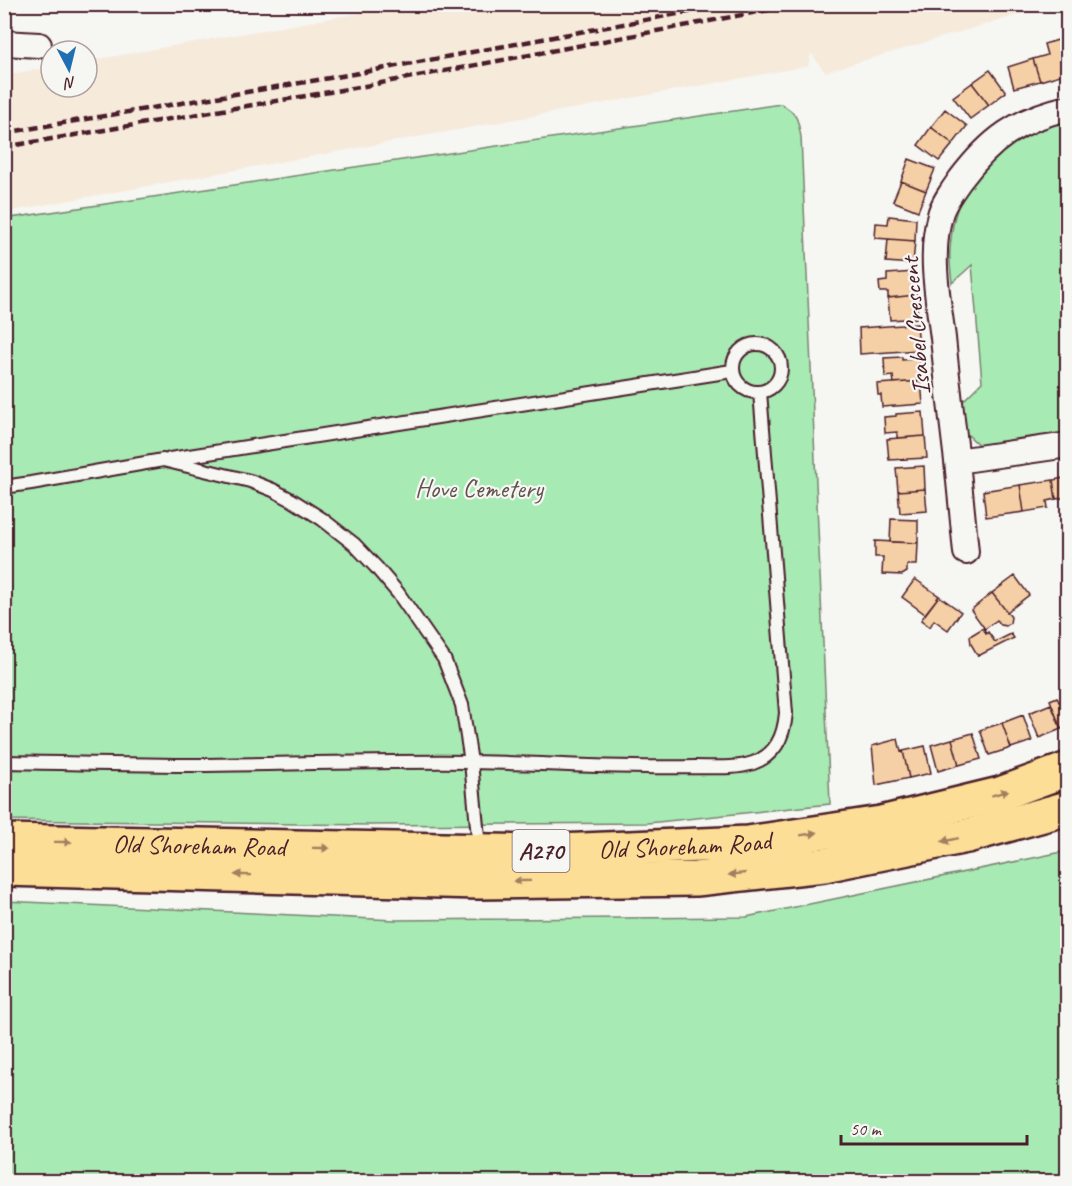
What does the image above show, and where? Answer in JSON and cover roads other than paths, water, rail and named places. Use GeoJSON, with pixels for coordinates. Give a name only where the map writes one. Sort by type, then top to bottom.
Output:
{"type":"FeatureCollection","features":[{"type":"Feature","properties":{"kind":"main road","name":"Old Shoreham Road"},"geometry":{"type":"LineString","coordinates":[[4,869],[478,866],[535,852],[748,843],[881,823],[1000,794],[1068,770]]}},
{"type":"Feature","properties":{"kind":"main road","name":"Old Shoreham Road"},"geometry":{"type":"LineString","coordinates":[[4,841],[696,879],[824,865],[968,836],[1068,808]]}},
{"type":"Feature","properties":{"kind":"street"},"geometry":{"type":"LineString","coordinates":[[4,43],[39,45]]}},
{"type":"Feature","properties":{"kind":"street","name":"Isabel Crescent"},"geometry":{"type":"LineString","coordinates":[[966,552],[935,277],[936,237],[940,213],[956,186],[986,149],[1007,132],[1034,117],[1068,108]]}},
{"type":"Feature","properties":{"kind":"street"},"geometry":{"type":"LineString","coordinates":[[957,461],[1068,445]]}},
{"type":"Feature","properties":{"kind":"lane"},"geometry":{"type":"LineString","coordinates":[[754,343],[775,351],[781,364],[778,380],[767,390],[759,392],[745,389],[739,384],[732,370],[735,356],[746,345],[754,343]]}},
{"type":"Feature","properties":{"kind":"lane"},"geometry":{"type":"LineString","coordinates":[[4,487],[732,370]]}},
{"type":"Feature","properties":{"kind":"lane"},"geometry":{"type":"LineString","coordinates":[[4,762],[198,765],[471,762],[668,768],[740,766],[754,763],[773,750],[784,730],[786,713],[759,392]]}},
{"type":"Feature","properties":{"kind":"lane"},"geometry":{"type":"LineString","coordinates":[[163,460],[250,481],[292,500],[322,519],[354,544],[398,593],[444,659],[462,705],[471,762],[478,866]]}},
{"type":"Feature","properties":{"kind":"railway"},"geometry":{"type":"LineString","coordinates":[[4,133],[359,73],[731,4]]}},
{"type":"Feature","properties":{"kind":"railway"},"geometry":{"type":"LineString","coordinates":[[4,147],[365,86],[800,4]]}},
{"type":"Feature","properties":{"kind":"park label","name":"Hove Cemetery"},"geometry":{"type":"Point","coordinates":[479,488]}}]}
